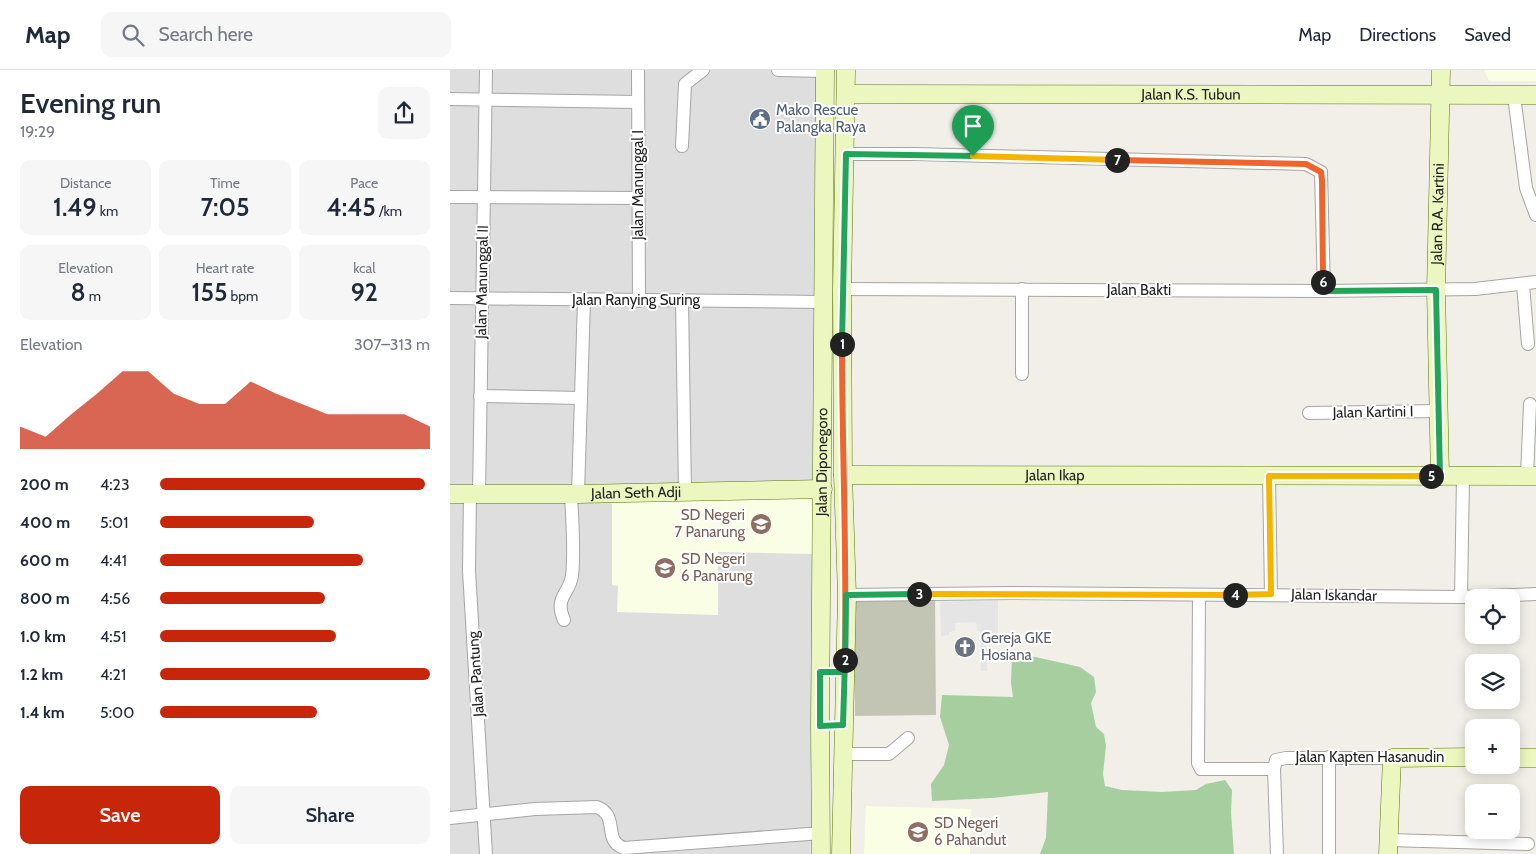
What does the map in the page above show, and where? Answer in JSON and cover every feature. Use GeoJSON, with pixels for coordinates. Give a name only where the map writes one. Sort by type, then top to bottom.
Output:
{"type":"FeatureCollection","features":[{"type":"Feature","properties":{"kind":"street","name":"Jalan Manunggal II"},"geometry":{"type":"LineString","coordinates":[[475,493],[480,396],[486,70]]}},
{"type":"Feature","properties":{"kind":"street","name":"Jalan Manunggal I"},"geometry":{"type":"LineString","coordinates":[[638,70],[639,301]]}},
{"type":"Feature","properties":{"kind":"street"},"geometry":{"type":"LineString","coordinates":[[682,146],[685,84],[703,70]]}},
{"type":"Feature","properties":{"kind":"street"},"geometry":{"type":"LineString","coordinates":[[778,70],[825,70]]}},
{"type":"Feature","properties":{"kind":"street","name":"Jalan Diponegoro"},"geometry":{"type":"LineString","coordinates":[[821,854],[820,672],[825,70]]}},
{"type":"Feature","properties":{"kind":"street","name":"Jalan Diponegoro"},"geometry":{"type":"LineString","coordinates":[[841,854],[846,595],[842,475],[842,289],[846,154],[846,70]]}},
{"type":"Feature","properties":{"kind":"street","name":"Jalan R.A. Kartini"},"geometry":{"type":"LineString","coordinates":[[1440,476],[1437,411],[1436,290],[1442,94],[1441,70]]}},
{"type":"Feature","properties":{"kind":"street","name":"Jalan K.S. Tubun"},"geometry":{"type":"LineString","coordinates":[[846,94],[1536,95]]}},
{"type":"Feature","properties":{"kind":"street"},"geometry":{"type":"LineString","coordinates":[[1514,96],[1526,188],[1536,215]]}},
{"type":"Feature","properties":{"kind":"street"},"geometry":{"type":"LineString","coordinates":[[450,99],[638,102]]}},
{"type":"Feature","properties":{"kind":"street"},"geometry":{"type":"LineString","coordinates":[[846,154],[1306,164],[1321,172],[1324,291]]}},
{"type":"Feature","properties":{"kind":"street"},"geometry":{"type":"LineString","coordinates":[[450,197],[638,198]]}},
{"type":"Feature","properties":{"kind":"street","name":"Jalan Bakti"},"geometry":{"type":"LineString","coordinates":[[842,289],[1436,290],[1536,282]]}},
{"type":"Feature","properties":{"kind":"street"},"geometry":{"type":"LineString","coordinates":[[1523,284],[1528,344]]}},
{"type":"Feature","properties":{"kind":"street"},"geometry":{"type":"LineString","coordinates":[[1022,289],[1022,374]]}},
{"type":"Feature","properties":{"kind":"street","name":"Jalan Ranying Suring"},"geometry":{"type":"LineString","coordinates":[[450,298],[823,302]]}},
{"type":"Feature","properties":{"kind":"street"},"geometry":{"type":"LineString","coordinates":[[564,620],[561,612],[561,600],[572,575],[574,494],[581,398],[584,300]]}},
{"type":"Feature","properties":{"kind":"street"},"geometry":{"type":"LineString","coordinates":[[682,300],[685,492]]}},
{"type":"Feature","properties":{"kind":"street"},"geometry":{"type":"LineString","coordinates":[[480,396],[581,398]]}},
{"type":"Feature","properties":{"kind":"street"},"geometry":{"type":"LineString","coordinates":[[1530,404],[1531,476]]}},
{"type":"Feature","properties":{"kind":"street","name":"Jalan Kartini I"},"geometry":{"type":"LineString","coordinates":[[1309,413],[1437,411]]}},
{"type":"Feature","properties":{"kind":"street","name":"Jalan Ikap"},"geometry":{"type":"LineString","coordinates":[[842,475],[1531,476]]}},
{"type":"Feature","properties":{"kind":"street"},"geometry":{"type":"LineString","coordinates":[[1269,476],[1271,594]]}},
{"type":"Feature","properties":{"kind":"street"},"geometry":{"type":"LineString","coordinates":[[1461,596],[1463,476]]}},
{"type":"Feature","properties":{"kind":"street","name":"Jalan Seth Adji"},"geometry":{"type":"LineString","coordinates":[[450,494],[574,494],[823,488]]}},
{"type":"Feature","properties":{"kind":"street","name":"Jalan Pantung"},"geometry":{"type":"LineString","coordinates":[[475,493],[470,571],[486,854]]}},
{"type":"Feature","properties":{"kind":"street","name":"Jalan Iskandar"},"geometry":{"type":"LineString","coordinates":[[846,595],[1010,593],[1199,596],[1271,594],[1461,596],[1536,594]]}},
{"type":"Feature","properties":{"kind":"street","name":"Jalan Kapten Hasanudin"},"geometry":{"type":"LineString","coordinates":[[1199,596],[1198,763],[1201,769],[1212,770],[1274,769]]}},
{"type":"Feature","properties":{"kind":"street"},"geometry":{"type":"LineString","coordinates":[[820,672],[845,672]]}},
{"type":"Feature","properties":{"kind":"street"},"geometry":{"type":"LineString","coordinates":[[820,726],[843,725]]}},
{"type":"Feature","properties":{"kind":"street"},"geometry":{"type":"LineString","coordinates":[[842,754],[889,754],[908,738]]}},
{"type":"Feature","properties":{"kind":"street"},"geometry":{"type":"LineString","coordinates":[[1329,757],[1329,854]]}},
{"type":"Feature","properties":{"kind":"street","name":"Jalan Kapten Hasanudin"},"geometry":{"type":"LineString","coordinates":[[1277,854],[1274,763],[1279,758],[1465,757]]}},
{"type":"Feature","properties":{"kind":"street"},"geometry":{"type":"LineString","coordinates":[[1392,758],[1388,847],[1528,844]]}},
{"type":"Feature","properties":{"kind":"street"},"geometry":{"type":"LineString","coordinates":[[1520,758],[1536,758]]}},
{"type":"Feature","properties":{"kind":"street"},"geometry":{"type":"LineString","coordinates":[[450,818],[484,813],[597,807],[609,815],[612,836],[617,845],[624,848],[822,833]]}},
{"type":"Feature","properties":{"kind":"shaded area"},"geometry":{"type":"Polygon","coordinates":[[[450,70],[818,70],[818,606],[810,854],[450,854],[450,70]]]}},
{"type":"Feature","properties":{"kind":"shaded area"},"geometry":{"type":"Polygon","coordinates":[[[1484,70],[1536,70],[1536,81],[1489,81],[1484,70]]]}},
{"type":"Feature","properties":{"kind":"shaded area","name":"SD Negeri 6 Panarung"},"geometry":{"type":"Polygon","coordinates":[[[814,493],[815,554],[718,552],[718,615],[617,612],[618,586],[612,585],[612,499],[814,493]]]}},
{"type":"Feature","properties":{"kind":"shaded area"},"geometry":{"type":"Polygon","coordinates":[[[935,598],[936,715],[855,716],[853,599],[935,598]]]}},
{"type":"Feature","properties":{"kind":"shaded area"},"geometry":{"type":"Polygon","coordinates":[[[998,600],[998,636],[986,637],[987,671],[981,671],[980,631],[977,631],[976,622],[955,623],[955,631],[949,632],[949,635],[941,636],[940,602],[998,600]]]}},
{"type":"Feature","properties":{"kind":"shaded area","name":"SD Negeri 6 Pahandut"},"geometry":{"type":"Polygon","coordinates":[[[866,806],[971,809],[970,854],[864,854],[866,806]]]}},
{"type":"Feature","properties":{"kind":"green space"},"geometry":{"type":"Polygon","coordinates":[[[1022,654],[1080,667],[1094,677],[1096,692],[1091,703],[1096,727],[1104,734],[1106,746],[1103,774],[1105,786],[1122,790],[1162,792],[1196,790],[1206,784],[1225,780],[1232,790],[1231,813],[1234,854],[1040,854],[1046,838],[1048,792],[992,798],[932,801],[931,784],[944,765],[949,745],[940,717],[942,695],[1013,697],[1011,683],[1012,658],[1022,654]]]}},
{"type":"Feature","properties":{"kind":"place","name":"Mako Rescue Palangka Raya"},"geometry":{"type":"Point","coordinates":[760,119]}},
{"type":"Feature","properties":{"kind":"place","name":"SD Negeri 7 Panarung"},"geometry":{"type":"Point","coordinates":[761,524]}},
{"type":"Feature","properties":{"kind":"place","name":"SD Negeri 6 Panarung"},"geometry":{"type":"Point","coordinates":[665,568]}},
{"type":"Feature","properties":{"kind":"place","name":"Gereja GKE Hosiana"},"geometry":{"type":"Point","coordinates":[965,647]}},
{"type":"Feature","properties":{"kind":"place","name":"SD Negeri 6 Pahandut"},"geometry":{"type":"Point","coordinates":[918,832]}},
{"type":"Feature","properties":{"kind":"route"},"geometry":{"type":"LineString","coordinates":[[973,156],[846,154],[842,289],[842,475],[846,595],[845,672],[843,725],[820,726],[820,672],[845,672],[846,634],[846,595],[1010,593],[1199,596],[1271,594],[1269,476],[1440,476],[1437,411],[1436,290],[1324,291],[1322,180],[1321,172],[1315,167],[1306,164],[1277,162],[973,156]]}}]}
